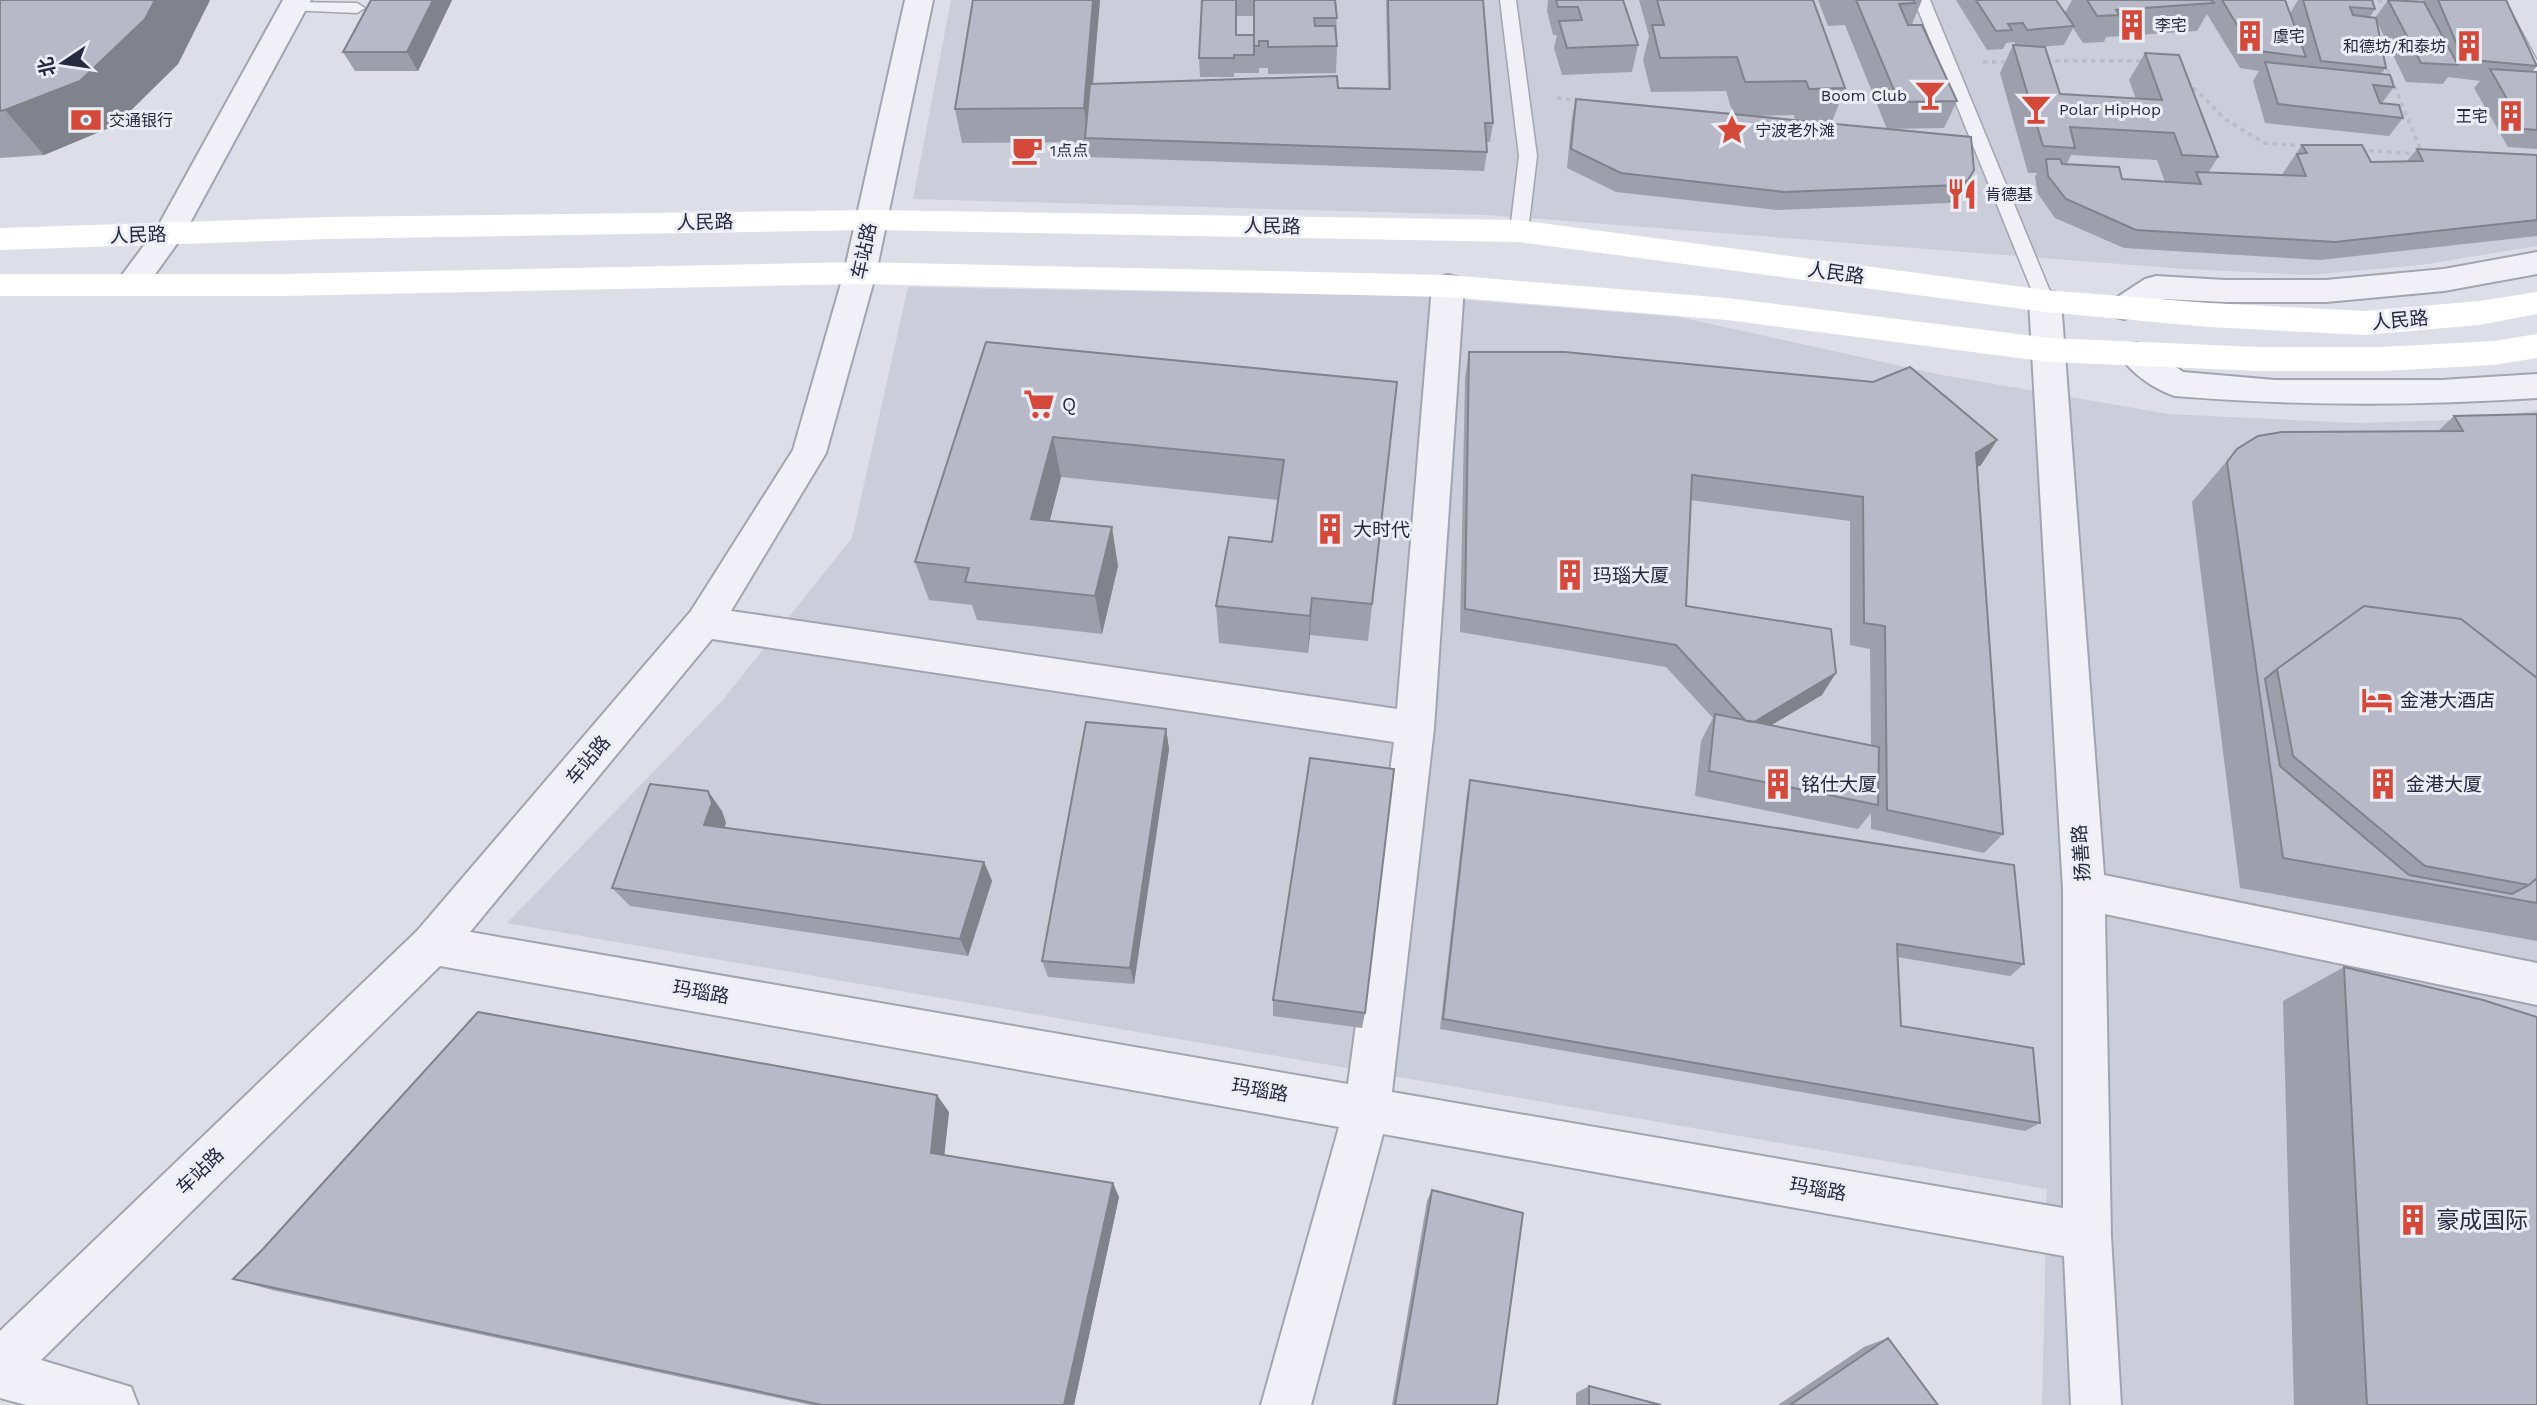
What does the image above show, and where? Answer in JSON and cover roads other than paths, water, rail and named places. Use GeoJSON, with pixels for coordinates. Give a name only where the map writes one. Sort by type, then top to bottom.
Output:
{"type":"FeatureCollection","features":[{"type":"Feature","properties":{"kind":"main road","name":"人民路"},"geometry":{"type":"LineString","coordinates":[[0,239],[327,228],[871,220],[1519,230],[2045,301],[2124,308],[2364,323],[2479,313],[2537,303]]}},
{"type":"Feature","properties":{"kind":"main road","name":"人民路"},"geometry":{"type":"LineString","coordinates":[[0,285],[282,285],[860,273],[1448,286],[1727,309],[2050,350],[2136,355],[2382,359],[2493,353],[2537,346]]}},
{"type":"Feature","properties":{"kind":"street","name":"车站路"},"geometry":{"type":"LineString","coordinates":[[0,1366],[432,945],[704,622],[809,453],[860,273],[919,0]]}},
{"type":"Feature","properties":{"kind":"street"},"geometry":{"type":"LineString","coordinates":[[132,283],[169,234],[295,3]]}},
{"type":"Feature","properties":{"kind":"street"},"geometry":{"type":"LineString","coordinates":[[2124,308],[2156,286],[2225,291],[2326,291],[2444,280],[2537,263]]}},
{"type":"Feature","properties":{"kind":"street"},"geometry":{"type":"LineString","coordinates":[[1286,1405],[1367,1109],[1415,728],[1448,286]]}},
{"type":"Feature","properties":{"kind":"street","name":"扬善路"},"geometry":{"type":"LineString","coordinates":[[2045,301],[2084,890],[2087,1236],[2096,1405]]}},
{"type":"Feature","properties":{"kind":"street"},"geometry":{"type":"LineString","coordinates":[[2136,355],[2175,384],[2275,392],[2441,392],[2537,386]]}},
{"type":"Feature","properties":{"kind":"street"},"geometry":{"type":"LineString","coordinates":[[704,622],[1415,728]]}},
{"type":"Feature","properties":{"kind":"street"},"geometry":{"type":"LineString","coordinates":[[2084,890],[2537,984]]}},
{"type":"Feature","properties":{"kind":"street","name":"玛瑙路"},"geometry":{"type":"LineString","coordinates":[[432,945],[2087,1236]]}},
{"type":"Feature","properties":{"kind":"street"},"geometry":{"type":"LineString","coordinates":[[0,1373],[113,1405]]}},
{"type":"Feature","properties":{"kind":"lane"},"geometry":{"type":"LineString","coordinates":[[1508,0],[1528,156],[1519,230]]}},
{"type":"Feature","properties":{"kind":"lane"},"geometry":{"type":"LineString","coordinates":[[1922,0],[2045,301]]}},
{"type":"Feature","properties":{"kind":"lane"},"geometry":{"type":"LineString","coordinates":[[2496,0],[2537,77]]}},
{"type":"Feature","properties":{"kind":"lane"},"geometry":{"type":"LineString","coordinates":[[295,3],[357,8]]}},
{"type":"Feature","properties":{"kind":"place","name":"李宅"},"geometry":{"type":"Point","coordinates":[2132,25]}},
{"type":"Feature","properties":{"kind":"place","name":"虞宅"},"geometry":{"type":"Point","coordinates":[2250,36]}},
{"type":"Feature","properties":{"kind":"place","name":"和德坊/和泰坊"},"geometry":{"type":"Point","coordinates":[2469,46]}},
{"type":"Feature","properties":{"kind":"place","name":"Boom Club"},"geometry":{"type":"Point","coordinates":[1930,95]}},
{"type":"Feature","properties":{"kind":"place","name":"Polar HipHop"},"geometry":{"type":"Point","coordinates":[2036,109]}},
{"type":"Feature","properties":{"kind":"place","name":"王宅"},"geometry":{"type":"Point","coordinates":[2511,116]}},
{"type":"Feature","properties":{"kind":"place","name":"交通银行"},"geometry":{"type":"Point","coordinates":[86,120]}},
{"type":"Feature","properties":{"kind":"place","name":"宁波老外滩"},"geometry":{"type":"Point","coordinates":[1732,130]}},
{"type":"Feature","properties":{"kind":"place","name":"1点点"},"geometry":{"type":"Point","coordinates":[1027,150]}},
{"type":"Feature","properties":{"kind":"place","name":"肯德基"},"geometry":{"type":"Point","coordinates":[1962,194]}},
{"type":"Feature","properties":{"kind":"place","name":"Q"},"geometry":{"type":"Point","coordinates":[1039,404]}},
{"type":"Feature","properties":{"kind":"place","name":"大时代"},"geometry":{"type":"Point","coordinates":[1330,529]}},
{"type":"Feature","properties":{"kind":"place","name":"玛瑙大厦"},"geometry":{"type":"Point","coordinates":[1570,575]}},
{"type":"Feature","properties":{"kind":"place","name":"金港大酒店"},"geometry":{"type":"Point","coordinates":[2377,700]}},
{"type":"Feature","properties":{"kind":"place","name":"铭仕大厦"},"geometry":{"type":"Point","coordinates":[1778,784]}},
{"type":"Feature","properties":{"kind":"place","name":"金港大厦"},"geometry":{"type":"Point","coordinates":[2383,784]}},
{"type":"Feature","properties":{"kind":"place","name":"豪成国际"},"geometry":{"type":"Point","coordinates":[2413,1220]}}]}
